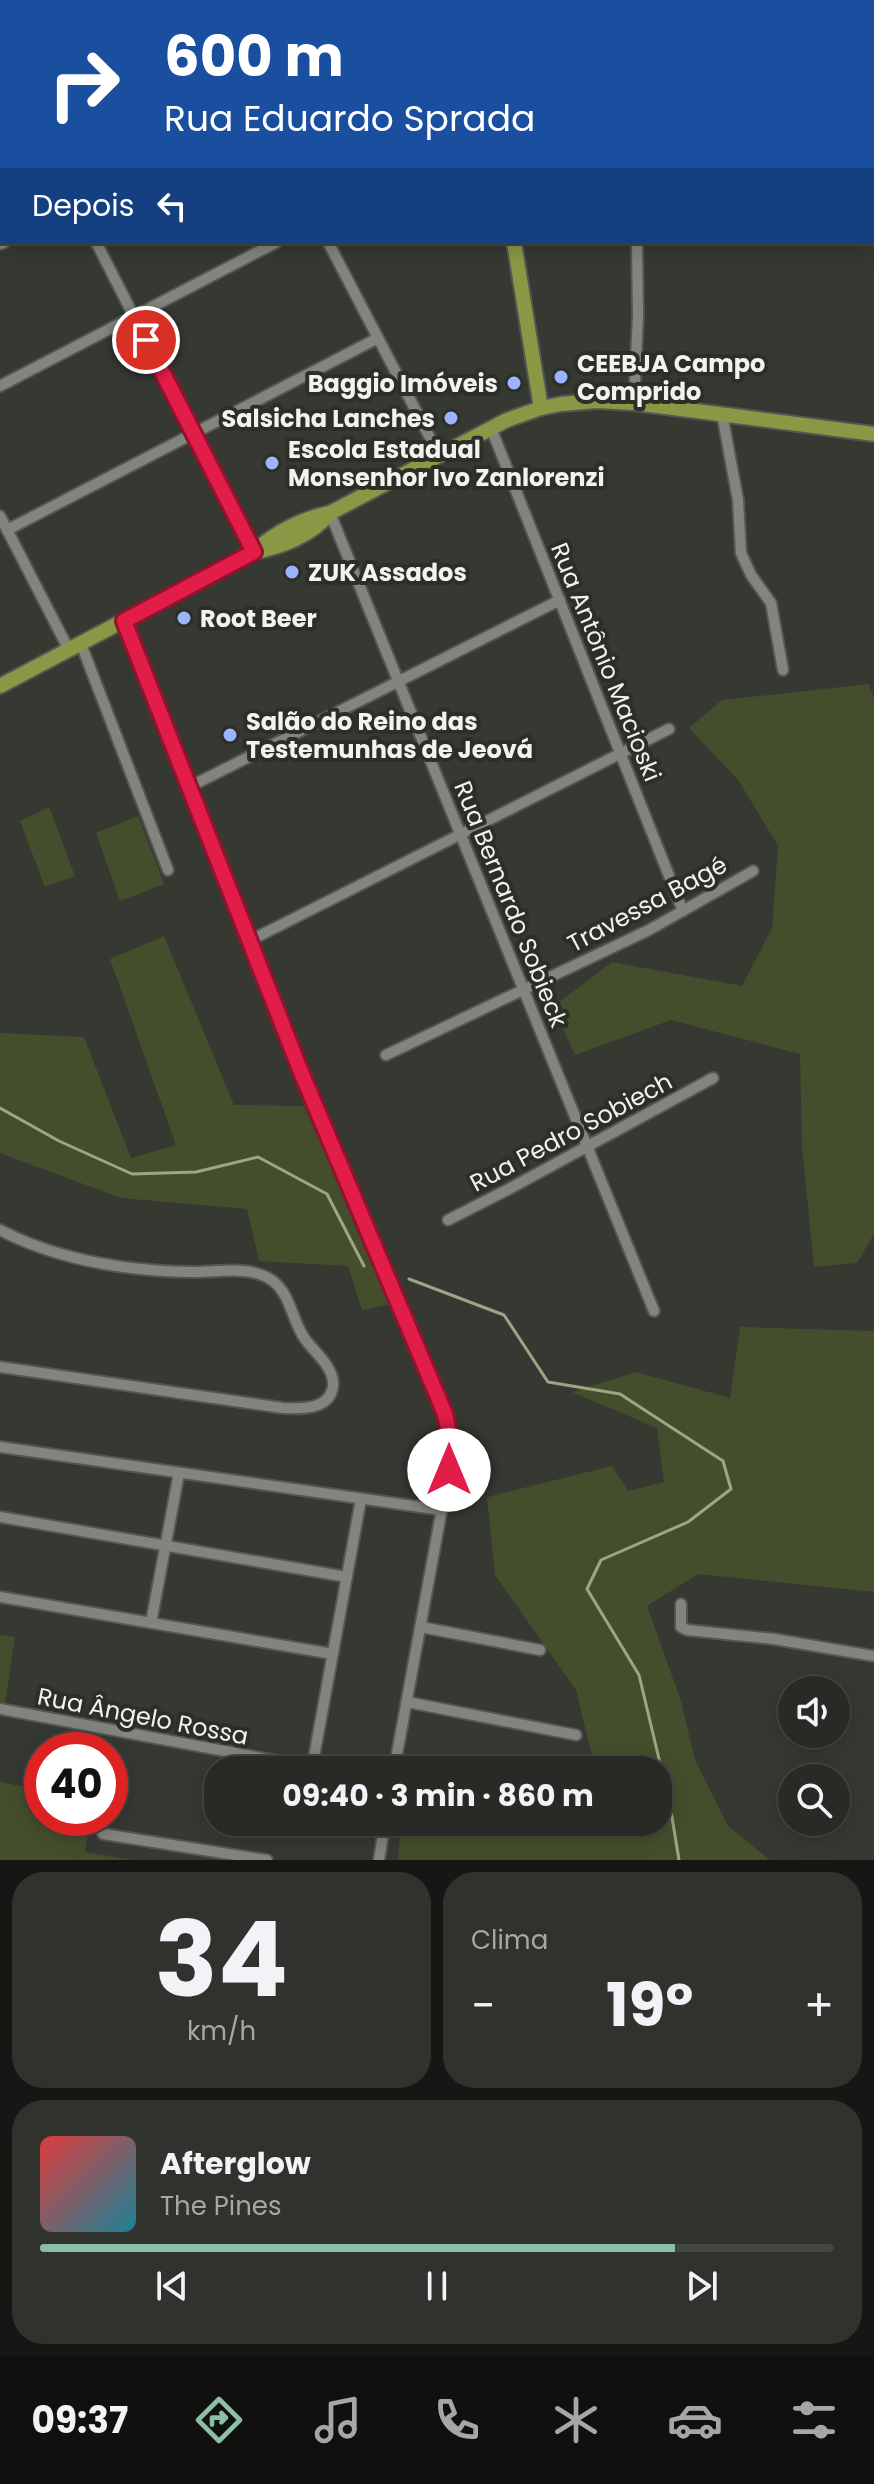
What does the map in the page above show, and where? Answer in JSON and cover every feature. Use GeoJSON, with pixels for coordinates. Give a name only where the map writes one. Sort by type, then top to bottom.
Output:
{"type":"FeatureCollection","features":[{"type":"Feature","properties":{"kind":"main road"},"geometry":{"type":"LineString","coordinates":[[514,244],[541,408]]}},
{"type":"Feature","properties":{"kind":"main road"},"geometry":{"type":"LineString","coordinates":[[0,686],[254,552],[268,538],[315,516],[330,513],[491,428],[541,408],[577,402],[634,403],[874,434]]}},
{"type":"Feature","properties":{"kind":"street"},"geometry":{"type":"LineString","coordinates":[[97,244],[254,552]]}},
{"type":"Feature","properties":{"kind":"street"},"geometry":{"type":"LineString","coordinates":[[0,386],[273,244]]}},
{"type":"Feature","properties":{"kind":"street"},"geometry":{"type":"LineString","coordinates":[[329,244],[439,455]]}},
{"type":"Feature","properties":{"kind":"street"},"geometry":{"type":"LineString","coordinates":[[634,403],[637,244]]}},
{"type":"Feature","properties":{"kind":"street"},"geometry":{"type":"LineString","coordinates":[[7,530],[378,338]]}},
{"type":"Feature","properties":{"kind":"street"},"geometry":{"type":"LineString","coordinates":[[722,414],[738,500],[741,553],[751,575],[771,603],[783,670]]}},
{"type":"Feature","properties":{"kind":"street","name":"Rua Antônio Macioski"},"geometry":{"type":"LineString","coordinates":[[491,428],[683,911]]}},
{"type":"Feature","properties":{"kind":"street","name":"Rua Bernardo Sobieck"},"geometry":{"type":"LineString","coordinates":[[330,513],[654,1311]]}},
{"type":"Feature","properties":{"kind":"street"},"geometry":{"type":"LineString","coordinates":[[0,516],[75,647],[168,870]]}},
{"type":"Feature","properties":{"kind":"street"},"geometry":{"type":"LineString","coordinates":[[189,787],[560,600]]}},
{"type":"Feature","properties":{"kind":"street"},"geometry":{"type":"LineString","coordinates":[[124,621],[301,1072],[449,1428],[451,1457],[397,1756]]}},
{"type":"Feature","properties":{"kind":"street"},"geometry":{"type":"LineString","coordinates":[[249,941],[669,729]]}},
{"type":"Feature","properties":{"kind":"street","name":"Travessa Bagé"},"geometry":{"type":"LineString","coordinates":[[386,1055],[683,911],[753,871]]}},
{"type":"Feature","properties":{"kind":"street","name":"Rua Pedro Sobiech"},"geometry":{"type":"LineString","coordinates":[[448,1220],[713,1078]]}},
{"type":"Feature","properties":{"kind":"street"},"geometry":{"type":"LineString","coordinates":[[0,1230],[57,1253],[112,1266],[165,1272],[242,1271],[264,1276],[282,1290],[299,1330],[327,1365],[333,1386],[322,1403],[301,1409],[283,1408],[0,1367]]}},
{"type":"Feature","properties":{"kind":"street"},"geometry":{"type":"LineString","coordinates":[[0,1447],[442,1510]]}},
{"type":"Feature","properties":{"kind":"street"},"geometry":{"type":"LineString","coordinates":[[151,1623],[179,1473]]}},
{"type":"Feature","properties":{"kind":"street"},"geometry":{"type":"LineString","coordinates":[[314,1756],[361,1499]]}},
{"type":"Feature","properties":{"kind":"street"},"geometry":{"type":"LineString","coordinates":[[0,1517],[347,1577]]}},
{"type":"Feature","properties":{"kind":"street"},"geometry":{"type":"LineString","coordinates":[[0,1597],[333,1654]]}},
{"type":"Feature","properties":{"kind":"street"},"geometry":{"type":"LineString","coordinates":[[681,1604],[681,1627],[687,1630],[774,1639],[874,1656]]}},
{"type":"Feature","properties":{"kind":"street"},"geometry":{"type":"LineString","coordinates":[[421,1627],[540,1650]]}},
{"type":"Feature","properties":{"kind":"street"},"geometry":{"type":"LineString","coordinates":[[407,1702],[576,1735]]}},
{"type":"Feature","properties":{"kind":"street","name":"Rua Ângelo Rossa"},"geometry":{"type":"LineString","coordinates":[[0,1709],[249,1756]]}},
{"type":"Feature","properties":{"kind":"street"},"geometry":{"type":"LineString","coordinates":[[116,1836],[267,1860]]}},
{"type":"Feature","properties":{"kind":"street"},"geometry":{"type":"LineString","coordinates":[[379,1860],[383,1836]]}},
{"type":"Feature","properties":{"kind":"green space"},"geometry":{"type":"Polygon","coordinates":[[[869,684],[874,699],[874,1234],[857,1263],[814,1267],[802,1147],[800,1054],[671,1020],[575,1055],[553,1007],[612,962],[742,986],[772,928],[778,846],[739,781],[689,728],[722,700],[869,684]]]}},
{"type":"Feature","properties":{"kind":"green space"},"geometry":{"type":"Polygon","coordinates":[[[49,807],[75,876],[45,887],[20,821],[49,807]]]}},
{"type":"Feature","properties":{"kind":"green space"},"geometry":{"type":"Polygon","coordinates":[[[138,816],[164,884],[120,901],[96,833],[138,816]]]}},
{"type":"Feature","properties":{"kind":"green space"},"geometry":{"type":"Polygon","coordinates":[[[164,936],[234,1105],[304,1106],[392,1304],[362,1310],[348,1266],[259,1261],[247,1209],[121,1198],[0,1153],[0,1033],[84,1037],[131,1158],[176,1145],[110,959],[164,936]]]}},
{"type":"Feature","properties":{"kind":"green space"},"geometry":{"type":"Polygon","coordinates":[[[740,1327],[874,1331],[874,1592],[698,1574],[647,1606],[681,1701],[695,1760],[728,1826],[770,1860],[398,1860],[400,1836],[672,1836],[672,1756],[592,1756],[576,1690],[495,1575],[487,1497],[612,1466],[628,1491],[664,1482],[657,1428],[572,1392],[636,1372],[730,1398],[740,1327]]]}},
{"type":"Feature","properties":{"kind":"green space"},"geometry":{"type":"Polygon","coordinates":[[[0,1635],[15,1637],[5,1704],[0,1703],[0,1635]]]}},
{"type":"Feature","properties":{"kind":"green space"},"geometry":{"type":"Polygon","coordinates":[[[0,1782],[24,1787],[24,1836],[87,1836],[85,1852],[132,1860],[0,1860],[0,1782]]]}},
{"type":"Feature","properties":{"kind":"waterway"},"geometry":{"type":"LineString","coordinates":[[0,1108],[59,1141],[132,1174],[196,1172],[258,1157],[327,1194],[364,1266]]}},
{"type":"Feature","properties":{"kind":"waterway"},"geometry":{"type":"LineString","coordinates":[[409,1279],[504,1315],[548,1382],[620,1394],[723,1461],[731,1489],[688,1522],[601,1560],[587,1589],[639,1675],[670,1805],[679,1860]]}},
{"type":"Feature","properties":{"kind":"place","name":"CEEBJA Campo Comprido"},"geometry":{"type":"Point","coordinates":[561,377]}},
{"type":"Feature","properties":{"kind":"place","name":"Baggio Imóveis"},"geometry":{"type":"Point","coordinates":[514,383]}},
{"type":"Feature","properties":{"kind":"place","name":"Salsicha Lanches"},"geometry":{"type":"Point","coordinates":[451,418]}},
{"type":"Feature","properties":{"kind":"place","name":"Escola Estadual Monsenhor Ivo Zanlorenzi"},"geometry":{"type":"Point","coordinates":[272,463]}},
{"type":"Feature","properties":{"kind":"place","name":"ZUK Assados"},"geometry":{"type":"Point","coordinates":[292,572]}},
{"type":"Feature","properties":{"kind":"place","name":"Root Beer"},"geometry":{"type":"Point","coordinates":[184,618]}},
{"type":"Feature","properties":{"kind":"place","name":"Salão do Reino das Testemunhas de Jeová"},"geometry":{"type":"Point","coordinates":[230,735]}},
{"type":"Feature","properties":{"kind":"route"},"geometry":{"type":"LineString","coordinates":[[146,340],[254,552],[124,621],[301,1072],[445,1414],[451,1442],[449,1470]]}}]}
